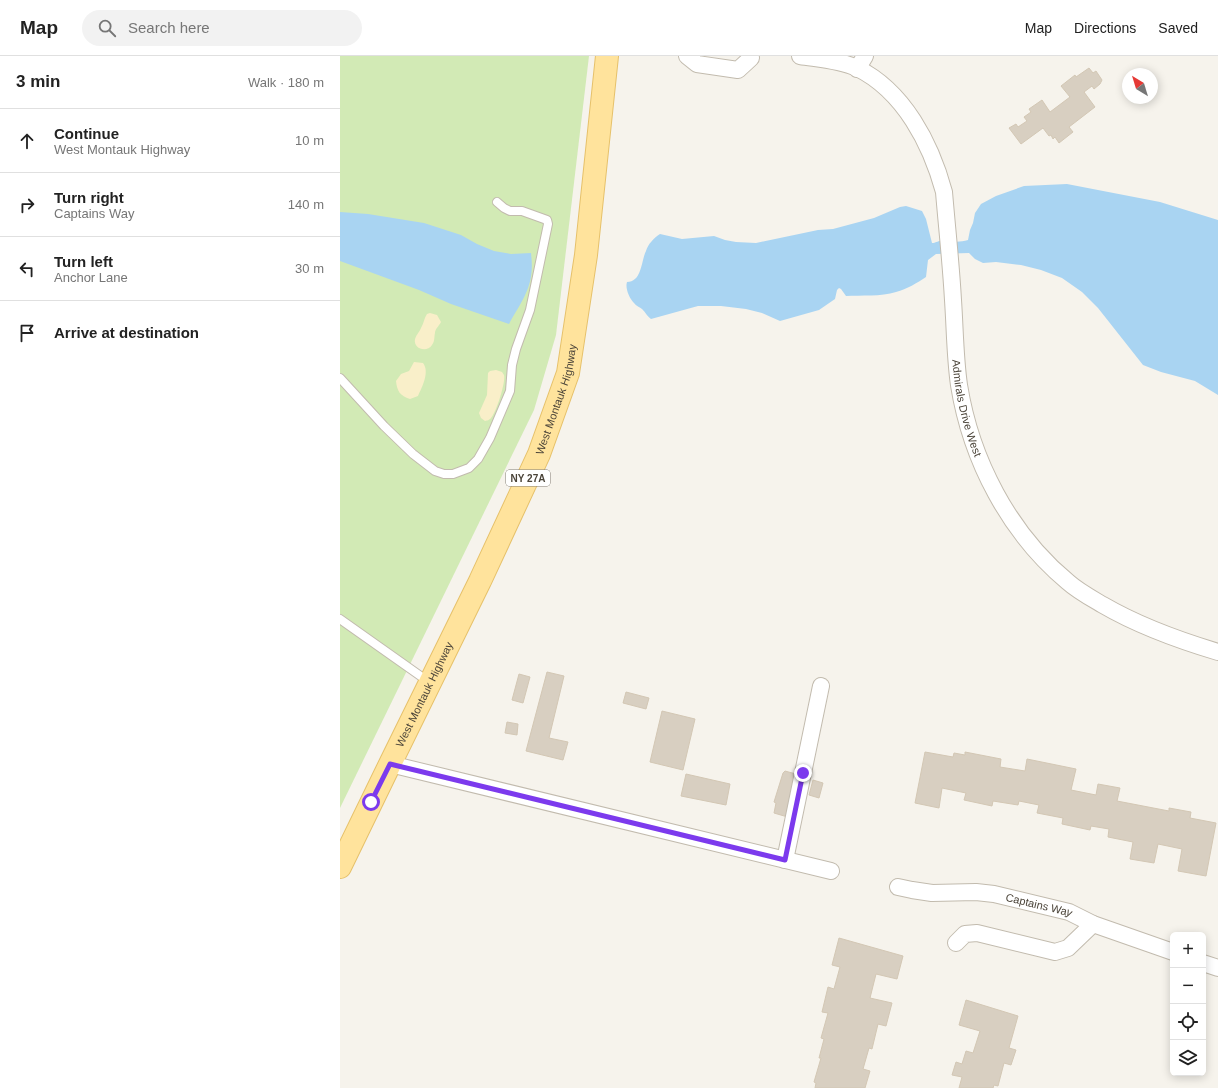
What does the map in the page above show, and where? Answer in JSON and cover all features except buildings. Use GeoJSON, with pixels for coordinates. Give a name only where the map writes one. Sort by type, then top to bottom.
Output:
{"type":"FeatureCollection","features":[{"type":"Feature","properties":{"kind":"main road","name":"West Montauk Highway"},"geometry":{"type":"LineString","coordinates":[[340,867],[480,581],[539,454],[568,373],[586,255],[607,56]]}},
{"type":"Feature","properties":{"kind":"street"},"geometry":{"type":"LineString","coordinates":[[687,56],[697,64],[738,70],[755,57]]}},
{"type":"Feature","properties":{"kind":"street"},"geometry":{"type":"LineString","coordinates":[[733,56],[755,57]]}},
{"type":"Feature","properties":{"kind":"street","name":"Admirals Drive West"},"geometry":{"type":"LineString","coordinates":[[800,56],[861,62],[897,100],[912,119],[920,130],[930,151],[940,175],[944,192],[955,356],[964,412],[973,442],[985,471],[998,499],[1014,524],[1049,565],[1068,583],[1092,599],[1145,627],[1218,652]]}},
{"type":"Feature","properties":{"kind":"street"},"geometry":{"type":"LineString","coordinates":[[785,860],[821,686]]}},
{"type":"Feature","properties":{"kind":"street"},"geometry":{"type":"LineString","coordinates":[[390,764],[831,871]]}},
{"type":"Feature","properties":{"kind":"street","name":"Captains Way"},"geometry":{"type":"LineString","coordinates":[[898,887],[932,893],[976,892],[994,894],[1069,912],[1093,924],[1170,951]]}},
{"type":"Feature","properties":{"kind":"street"},"geometry":{"type":"LineString","coordinates":[[956,943],[966,934],[977,933],[1056,952],[1068,948],[1093,924]]}},
{"type":"Feature","properties":{"kind":"street"},"geometry":{"type":"LineString","coordinates":[[1206,964],[1218,968]]}},
{"type":"Feature","properties":{"kind":"lane"},"geometry":{"type":"LineString","coordinates":[[340,378],[384,426],[413,454],[435,472],[453,474],[469,468],[478,459],[490,438],[510,391],[512,365],[530,310],[548,224],[547,220],[522,211],[504,208],[497,202]]}},
{"type":"Feature","properties":{"kind":"lane"},"geometry":{"type":"LineString","coordinates":[[340,619],[430,682]]}},
{"type":"Feature","properties":{"kind":"green space"},"geometry":{"type":"Polygon","coordinates":[[[340,56],[589,56],[556,335],[534,410],[340,808],[340,56]]]}},
{"type":"Feature","properties":{"kind":"sand"},"geometry":{"type":"Polygon","coordinates":[[[430,313],[437,315],[441,322],[436,330],[432,345],[427,349],[421,349],[416,345],[415,339],[427,314],[430,313]]]}},
{"type":"Feature","properties":{"kind":"sand"},"geometry":{"type":"Polygon","coordinates":[[[414,362],[423,363],[426,375],[418,396],[410,399],[400,393],[397,388],[396,381],[401,374],[409,371],[414,362]]]}},
{"type":"Feature","properties":{"kind":"sand"},"geometry":{"type":"Polygon","coordinates":[[[496,370],[502,372],[504,375],[504,384],[493,415],[489,420],[485,421],[481,418],[479,413],[487,395],[488,373],[496,370]]]}},
{"type":"Feature","properties":{"kind":"water"},"geometry":{"type":"Polygon","coordinates":[[[1067,184],[1160,202],[1218,220],[1218,395],[1195,381],[1161,372],[1143,365],[1098,308],[1082,292],[1062,278],[1041,270],[1021,265],[996,262],[983,263],[975,259],[969,253],[936,254],[928,260],[926,277],[912,286],[900,291],[884,295],[846,296],[839,288],[835,299],[819,310],[780,321],[762,313],[746,309],[721,306],[698,306],[651,319],[632,301],[627,290],[627,282],[636,279],[638,275],[648,246],[653,239],[660,234],[682,239],[714,236],[736,242],[756,243],[818,230],[833,229],[874,218],[906,206],[922,211],[926,219],[932,243],[941,241],[955,242],[968,240],[975,213],[981,204],[996,196],[1024,186],[1067,184]]]}},
{"type":"Feature","properties":{"kind":"water"},"geometry":{"type":"Polygon","coordinates":[[[340,212],[368,214],[424,223],[461,235],[494,251],[511,254],[531,253],[532,264],[530,282],[524,298],[509,324],[451,304],[419,290],[340,261],[340,212]]]}},
{"type":"Feature","properties":{"kind":"route"},"geometry":{"type":"LineString","coordinates":[[371,802],[390,764],[785,860],[803,773]]}}]}
